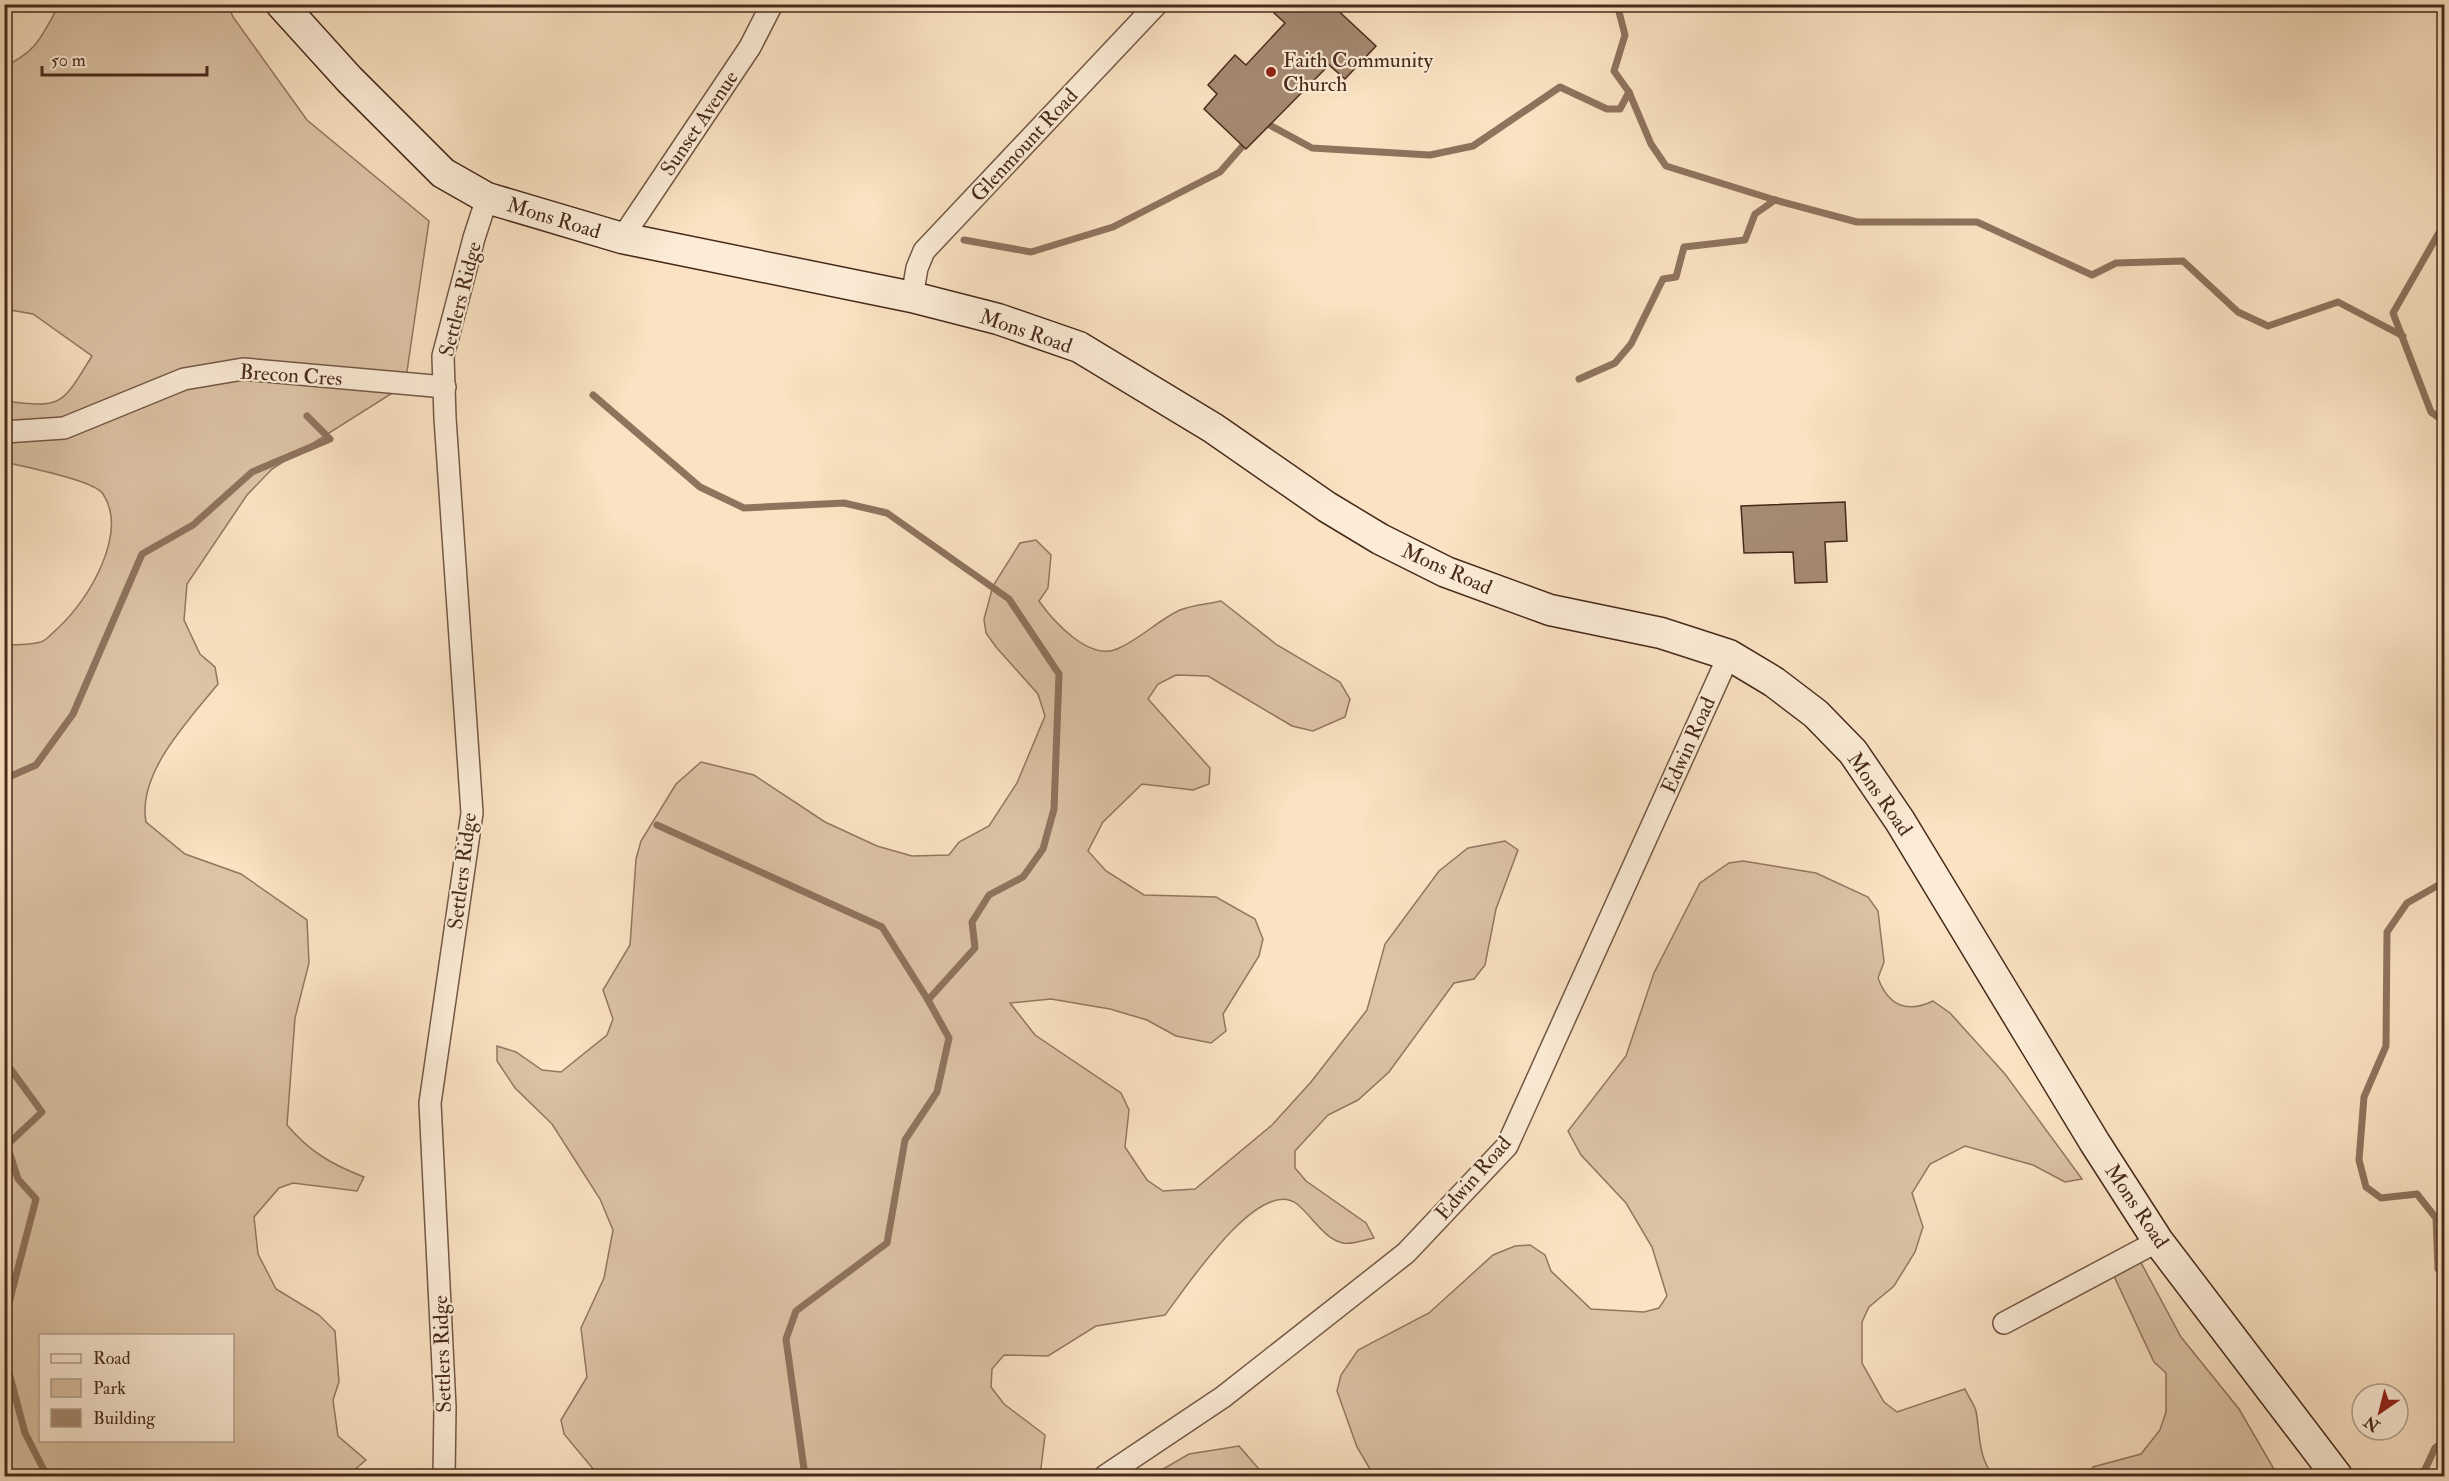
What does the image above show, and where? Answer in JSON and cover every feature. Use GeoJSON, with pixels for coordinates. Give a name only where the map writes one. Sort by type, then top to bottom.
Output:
{"type":"FeatureCollection","features":[{"type":"Feature","properties":{"kind":"main road","name":"Mons Road"},"geometry":{"type":"LineString","coordinates":[[281,4],[349,79],[443,173],[488,198],[622,238],[912,297],[998,319],[1079,347],[1214,428],[1327,507],[1380,539],[1446,572],[1550,610],[1660,633],[1729,655],[1774,682],[1816,714],[1853,752],[1900,821],[2095,1143],[2158,1241],[2337,1476]]}},
{"type":"Feature","properties":{"kind":"street","name":"Sunset Avenue"},"geometry":{"type":"LineString","coordinates":[[622,238],[750,47],[772,4]]}},
{"type":"Feature","properties":{"kind":"street","name":"Glenmount Road"},"geometry":{"type":"LineString","coordinates":[[912,297],[917,268],[924,251],[1157,4]]}},
{"type":"Feature","properties":{"kind":"street","name":"Settlers Ridge"},"geometry":{"type":"LineString","coordinates":[[444,1476],[445,1407],[430,1103],[472,813],[443,356],[474,238],[488,198]]}},
{"type":"Feature","properties":{"kind":"street","name":"Brecon Cres"},"geometry":{"type":"LineString","coordinates":[[4,432],[64,428],[184,379],[243,369],[445,387]]}},
{"type":"Feature","properties":{"kind":"street","name":"Edwin Road"},"geometry":{"type":"LineString","coordinates":[[1105,1476],[1223,1397],[1406,1253],[1507,1146],[1729,655]]}},
{"type":"Feature","properties":{"kind":"street"},"geometry":{"type":"LineString","coordinates":[[2004,1323],[2158,1241]]}},
{"type":"Feature","properties":{"kind":"green space"},"geometry":{"type":"Polygon","coordinates":[[[59,5],[228,5],[233,17],[307,120],[429,221],[405,385],[272,469],[247,495],[187,584],[184,620],[200,654],[215,667],[218,684],[168,748],[149,785],[145,803],[146,822],[185,854],[241,874],[307,920],[309,963],[295,1018],[287,1125],[304,1143],[322,1156],[364,1177],[357,1191],[293,1183],[279,1188],[254,1217],[258,1254],[276,1289],[319,1315],[335,1331],[339,1382],[333,1400],[338,1436],[366,1460],[347,1476],[5,1476],[5,645],[41,642],[70,616],[92,584],[101,566],[111,528],[110,510],[103,494],[97,489],[73,479],[5,462],[5,401],[39,404],[59,400],[74,384],[92,356],[33,314],[5,309],[5,66],[25,54],[43,34],[59,5]]]}},
{"type":"Feature","properties":{"kind":"green space"},"geometry":{"type":"Polygon","coordinates":[[[1036,540],[1051,555],[1048,588],[1039,601],[1062,628],[1084,644],[1106,651],[1117,649],[1180,610],[1221,601],[1277,645],[1340,682],[1350,699],[1345,717],[1313,731],[1292,726],[1208,676],[1176,675],[1158,684],[1148,699],[1210,768],[1209,784],[1193,790],[1142,784],[1103,822],[1088,851],[1106,871],[1144,895],[1216,897],[1255,919],[1263,939],[1259,956],[1223,1014],[1226,1031],[1211,1043],[1176,1036],[1147,1020],[1110,1009],[1051,999],[1010,1003],[1035,1035],[1121,1093],[1129,1110],[1125,1147],[1147,1180],[1163,1191],[1195,1189],[1272,1125],[1311,1082],[1367,1010],[1385,944],[1439,871],[1468,848],[1505,841],[1518,850],[1496,909],[1485,965],[1474,979],[1454,983],[1389,1072],[1358,1100],[1328,1115],[1295,1151],[1295,1168],[1306,1181],[1366,1223],[1374,1238],[1350,1243],[1336,1241],[1297,1204],[1281,1199],[1263,1205],[1224,1239],[1165,1315],[1096,1326],[1048,1356],[1004,1355],[992,1369],[991,1387],[1004,1404],[1045,1435],[1040,1476],[599,1476],[564,1434],[561,1420],[587,1377],[581,1328],[604,1278],[613,1230],[600,1199],[552,1124],[515,1088],[497,1061],[497,1046],[516,1052],[542,1070],[561,1072],[607,1035],[613,1019],[603,990],[630,945],[636,859],[641,841],[676,784],[701,762],[754,775],[825,822],[877,846],[912,856],[949,855],[959,842],[989,826],[1017,783],[1045,716],[1038,694],[996,647],[986,633],[984,619],[993,586],[1020,543],[1036,540]]]}},
{"type":"Feature","properties":{"kind":"green space"},"geometry":{"type":"Polygon","coordinates":[[[1743,861],[1816,873],[1868,897],[1878,911],[1884,962],[1878,978],[1887,995],[1893,1001],[1906,1007],[1933,1001],[1950,1013],[2005,1074],[2082,1179],[2065,1182],[2033,1165],[1965,1146],[1930,1164],[1912,1193],[1923,1227],[1915,1252],[1894,1286],[1869,1307],[1862,1322],[1862,1363],[1884,1402],[1897,1412],[1965,1389],[1976,1411],[1982,1454],[1994,1476],[1374,1476],[1357,1447],[1337,1391],[1341,1375],[1358,1350],[1429,1313],[1493,1255],[1515,1246],[1530,1245],[1545,1255],[1551,1271],[1591,1309],[1644,1312],[1659,1308],[1667,1296],[1652,1247],[1626,1203],[1581,1155],[1568,1131],[1626,1056],[1654,973],[1700,883],[1729,863],[1743,861]]]}},
{"type":"Feature","properties":{"kind":"green space"},"geometry":{"type":"Polygon","coordinates":[[[2139,1259],[2181,1337],[2239,1409],[2278,1476],[2089,1476],[2093,1467],[2141,1454],[2160,1430],[2166,1412],[2166,1373],[2154,1362],[2113,1274],[2139,1259]]]}},
{"type":"Feature","properties":{"kind":"green space"},"geometry":{"type":"Polygon","coordinates":[[[1239,1446],[1265,1476],[1151,1476],[1189,1454],[1239,1446]]]}},
{"type":"Feature","properties":{"kind":"building","name":"Faith Community Church"},"geometry":{"type":"Polygon","coordinates":[[[1283,4],[1331,4],[1376,46],[1345,79],[1329,65],[1246,149],[1204,109],[1217,94],[1208,85],[1235,55],[1246,65],[1285,23],[1274,13],[1283,4]]]}},
{"type":"Feature","properties":{"kind":"building"},"geometry":{"type":"Polygon","coordinates":[[[1845,502],[1847,541],[1825,542],[1827,582],[1795,583],[1793,552],[1744,553],[1741,506],[1845,502]]]}},
{"type":"Feature","properties":{"kind":"waterway"},"geometry":{"type":"LineString","coordinates":[[1097,4],[1103,8]]}},
{"type":"Feature","properties":{"kind":"waterway"},"geometry":{"type":"LineString","coordinates":[[1617,4],[1625,35],[1614,71],[1629,92],[1651,144],[1666,166],[1775,200],[1857,222],[1977,222],[2092,275],[2116,263],[2183,261],[2238,312],[2268,326],[2338,302],[2403,336]]}},
{"type":"Feature","properties":{"kind":"waterway"},"geometry":{"type":"LineString","coordinates":[[1262,123],[1312,148],[1430,155],[1473,146],[1560,87],[1607,109],[1620,109],[1629,92]]}},
{"type":"Feature","properties":{"kind":"waterway"},"geometry":{"type":"LineString","coordinates":[[964,240],[1031,252],[1113,227],[1220,172],[1247,141]]}},
{"type":"Feature","properties":{"kind":"waterway"},"geometry":{"type":"LineString","coordinates":[[1579,379],[1615,363],[1631,344],[1663,279],[1676,277],[1684,247],[1745,240],[1755,214],[1775,200]]}},
{"type":"Feature","properties":{"kind":"waterway"},"geometry":{"type":"LineString","coordinates":[[2444,224],[2393,313],[2431,412],[2444,421]]}},
{"type":"Feature","properties":{"kind":"waterway"},"geometry":{"type":"LineString","coordinates":[[593,395],[700,487],[744,508],[844,503],[887,513],[1009,599],[1059,674],[1054,809],[1043,849],[1023,877],[989,895],[972,922],[975,948],[928,1000]]}},
{"type":"Feature","properties":{"kind":"waterway"},"geometry":{"type":"LineString","coordinates":[[4,779],[36,765],[73,714],[142,554],[193,525],[252,472],[330,439],[307,416]]}},
{"type":"Feature","properties":{"kind":"waterway"},"geometry":{"type":"LineString","coordinates":[[657,825],[882,927],[949,1038],[937,1092],[905,1140],[887,1243],[796,1311],[786,1339],[805,1476]]}},
{"type":"Feature","properties":{"kind":"waterway"},"geometry":{"type":"LineString","coordinates":[[2444,882],[2407,903],[2387,932],[2386,1046],[2364,1097],[2359,1160],[2366,1187],[2381,1198],[2417,1194],[2436,1218],[2438,1269],[2444,1277]]}},
{"type":"Feature","properties":{"kind":"waterway"},"geometry":{"type":"LineString","coordinates":[[4,1060],[42,1112],[7,1145],[18,1179],[36,1199],[4,1322]]}},
{"type":"Feature","properties":{"kind":"waterway"},"geometry":{"type":"LineString","coordinates":[[4,1354],[25,1433],[47,1476]]}},
{"type":"Feature","properties":{"kind":"waterway"},"geometry":{"type":"LineString","coordinates":[[2422,1476],[2435,1448],[2444,1441]]}},
{"type":"Feature","properties":{"kind":"place","name":"Faith Community Church"},"geometry":{"type":"Point","coordinates":[1271,72]}}]}
